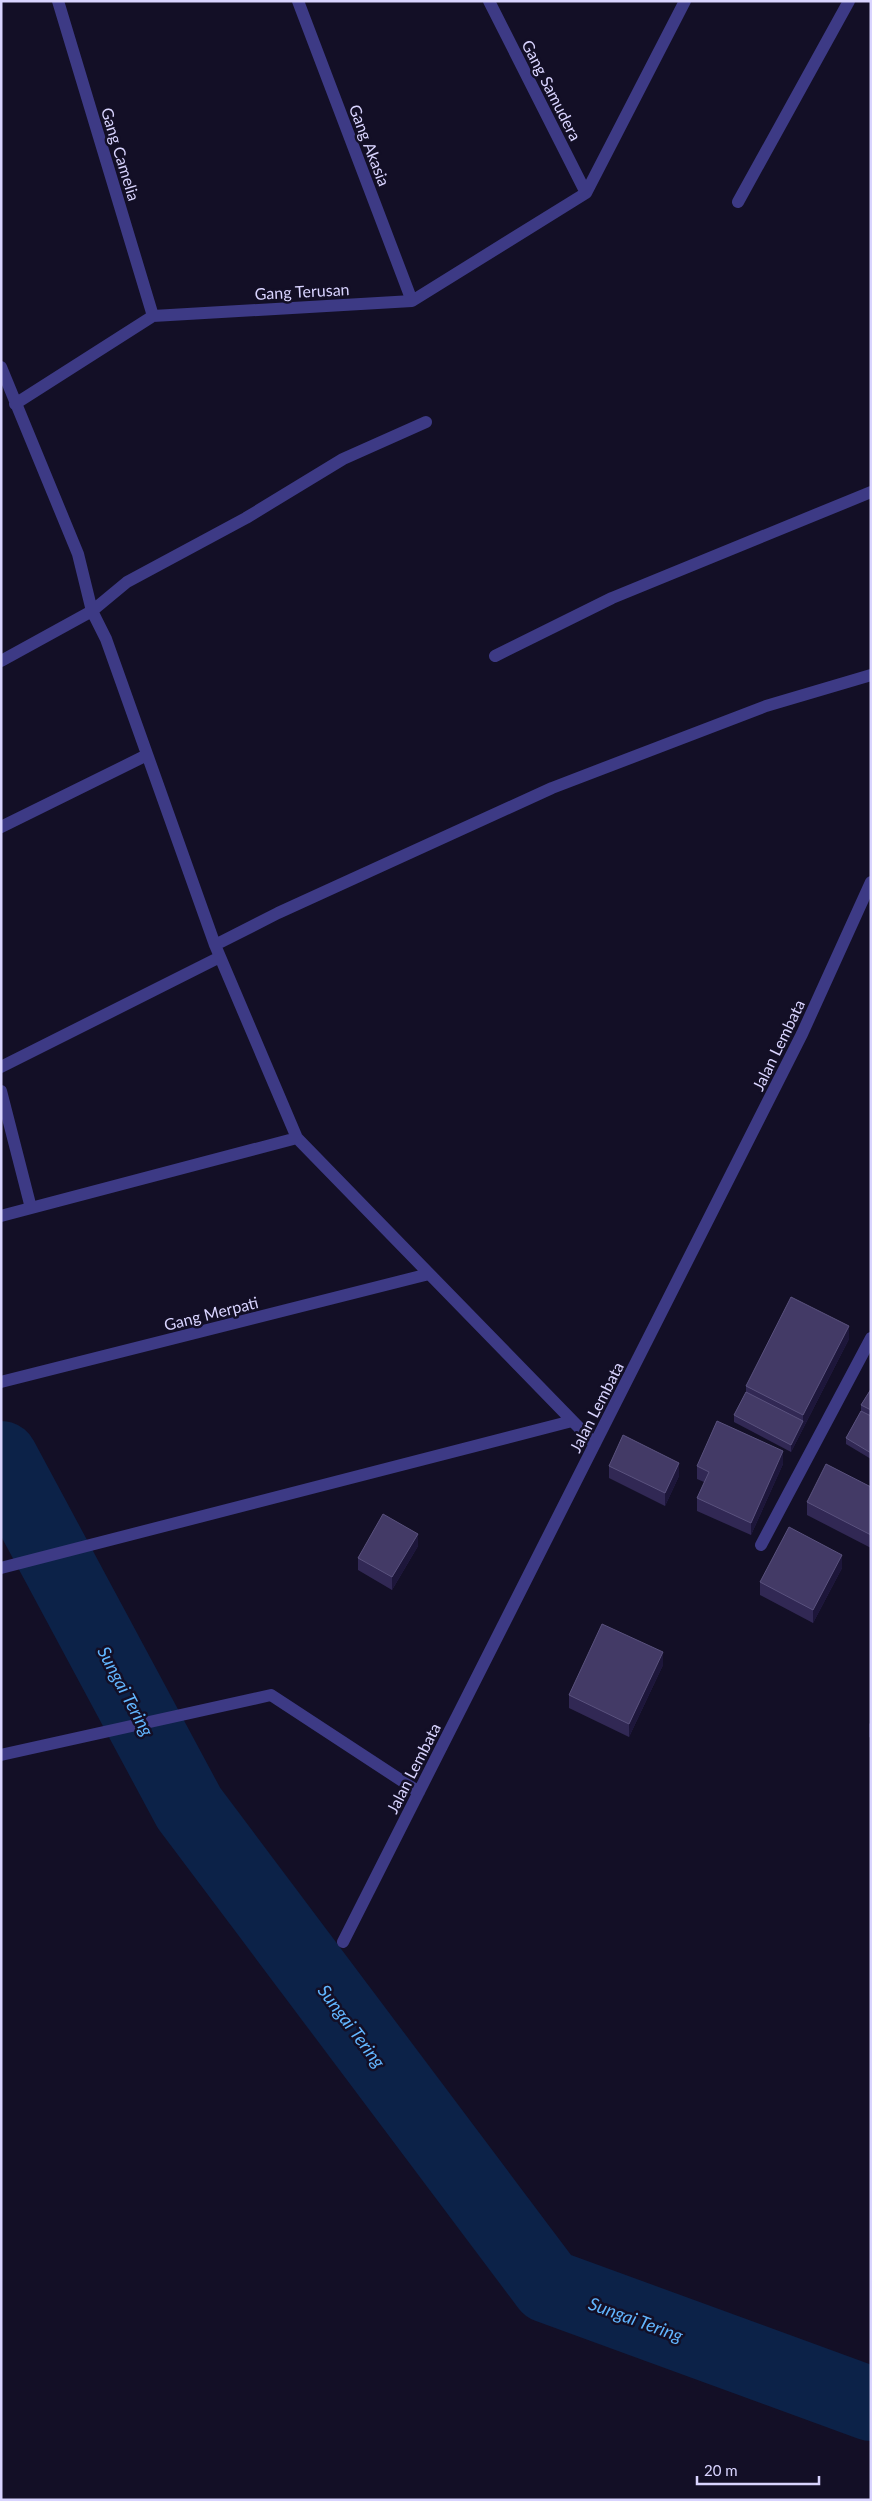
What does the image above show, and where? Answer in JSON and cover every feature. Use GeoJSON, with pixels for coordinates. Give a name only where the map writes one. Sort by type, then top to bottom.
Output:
{"type":"FeatureCollection","features":[{"type":"Feature","properties":{"kind":"street","name":"Gang Camelia"},"geometry":{"type":"LineString","coordinates":[[58,1],[153,316]]}},
{"type":"Feature","properties":{"kind":"street","name":"Gang Akasia"},"geometry":{"type":"LineString","coordinates":[[298,1],[412,301]]}},
{"type":"Feature","properties":{"kind":"street"},"geometry":{"type":"LineString","coordinates":[[586,193],[685,1]]}},
{"type":"Feature","properties":{"kind":"street"},"geometry":{"type":"LineString","coordinates":[[738,202],[849,1]]}},
{"type":"Feature","properties":{"kind":"street","name":"Gang Samudera"},"geometry":{"type":"LineString","coordinates":[[492,3],[586,193]]}},
{"type":"Feature","properties":{"kind":"street","name":"Gang Terusan"},"geometry":{"type":"LineString","coordinates":[[15,404],[153,316],[412,301],[586,193]]}},
{"type":"Feature","properties":{"kind":"street"},"geometry":{"type":"LineString","coordinates":[[1,367],[78,554],[92,611],[106,639],[217,951],[297,1138],[595,1444]]}},
{"type":"Feature","properties":{"kind":"street"},"geometry":{"type":"LineString","coordinates":[[1,661],[92,611],[127,582],[246,518],[343,459],[426,422]]}},
{"type":"Feature","properties":{"kind":"street"},"geometry":{"type":"LineString","coordinates":[[495,656],[612,598],[871,492]]}},
{"type":"Feature","properties":{"kind":"street"},"geometry":{"type":"LineString","coordinates":[[1,1067],[217,951],[278,912],[552,788],[766,706],[871,675]]}},
{"type":"Feature","properties":{"kind":"street"},"geometry":{"type":"LineString","coordinates":[[1,827],[147,755]]}},
{"type":"Feature","properties":{"kind":"street","name":"Jalan Lembata"},"geometry":{"type":"LineString","coordinates":[[343,1942],[802,1034],[871,882]]}},
{"type":"Feature","properties":{"kind":"street"},"geometry":{"type":"LineString","coordinates":[[1,1091],[31,1208]]}},
{"type":"Feature","properties":{"kind":"street"},"geometry":{"type":"LineString","coordinates":[[1,1216],[297,1138]]}},
{"type":"Feature","properties":{"kind":"street","name":"Gang Merpati"},"geometry":{"type":"LineString","coordinates":[[1,1382],[430,1274]]}},
{"type":"Feature","properties":{"kind":"street"},"geometry":{"type":"LineString","coordinates":[[762,1545],[871,1338]]}},
{"type":"Feature","properties":{"kind":"street"},"geometry":{"type":"LineString","coordinates":[[1,1568],[572,1421]]}},
{"type":"Feature","properties":{"kind":"street"},"geometry":{"type":"LineString","coordinates":[[1,1755],[271,1695],[419,1792]]}},
{"type":"Feature","properties":{"kind":"building"},"geometry":{"type":"Polygon","coordinates":[[[791,1297],[849,1326],[803,1415],[746,1386],[791,1297]]]}},
{"type":"Feature","properties":{"kind":"building"},"geometry":{"type":"Polygon","coordinates":[[[871,1389],[871,1410],[861,1405],[871,1389]]]}},
{"type":"Feature","properties":{"kind":"building"},"geometry":{"type":"Polygon","coordinates":[[[746,1392],[803,1421],[791,1445],[734,1415],[746,1392]]]}},
{"type":"Feature","properties":{"kind":"building"},"geometry":{"type":"Polygon","coordinates":[[[861,1411],[871,1416],[871,1453],[846,1438],[861,1411]]]}},
{"type":"Feature","properties":{"kind":"building"},"geometry":{"type":"Polygon","coordinates":[[[717,1421],[783,1451],[751,1523],[697,1498],[709,1472],[697,1466],[717,1421]]]}},
{"type":"Feature","properties":{"kind":"building"},"geometry":{"type":"Polygon","coordinates":[[[623,1435],[679,1463],[665,1493],[609,1466],[623,1435]]]}},
{"type":"Feature","properties":{"kind":"building"},"geometry":{"type":"Polygon","coordinates":[[[826,1464],[871,1487],[871,1535],[807,1502],[826,1464]]]}},
{"type":"Feature","properties":{"kind":"building"},"geometry":{"type":"Polygon","coordinates":[[[383,1514],[418,1534],[392,1577],[358,1558],[383,1514]]]}},
{"type":"Feature","properties":{"kind":"building"},"geometry":{"type":"Polygon","coordinates":[[[789,1527],[842,1555],[813,1610],[760,1582],[789,1527]]]}},
{"type":"Feature","properties":{"kind":"building"},"geometry":{"type":"Polygon","coordinates":[[[602,1624],[663,1652],[629,1724],[569,1695],[602,1624]]]}},
{"type":"Feature","properties":{"kind":"waterway","name":"Sungai Tering"},"geometry":{"type":"LineString","coordinates":[[1,1458],[189,1808],[548,2286],[871,2404]]}}]}
